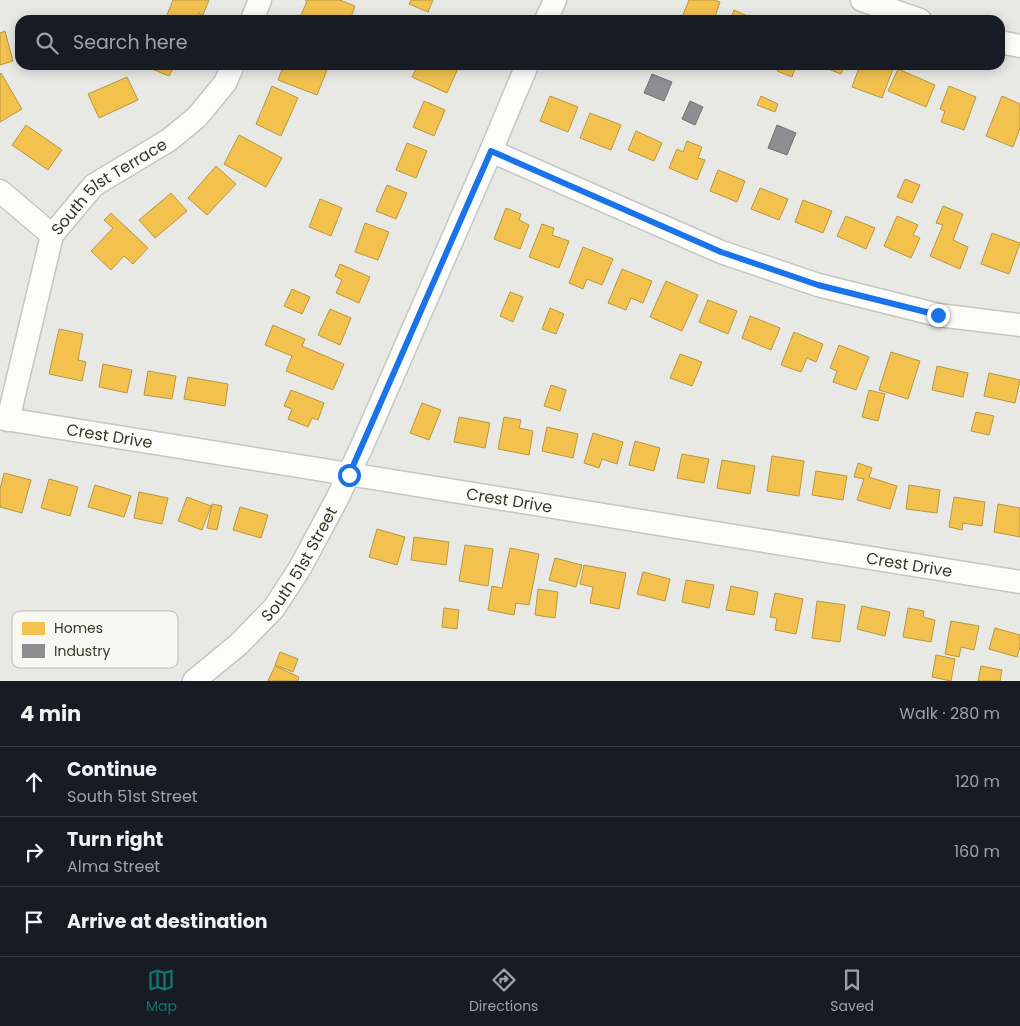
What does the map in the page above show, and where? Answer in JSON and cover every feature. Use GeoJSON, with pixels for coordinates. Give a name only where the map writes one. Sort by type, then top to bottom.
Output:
{"type":"FeatureCollection","features":[{"type":"Feature","properties":{"kind":"street"},"geometry":{"type":"LineString","coordinates":[[254,15],[260,0]]}},
{"type":"Feature","properties":{"kind":"street"},"geometry":{"type":"LineString","coordinates":[[548,15],[555,0]]}},
{"type":"Feature","properties":{"kind":"street"},"geometry":{"type":"LineString","coordinates":[[862,0],[906,15]]}},
{"type":"Feature","properties":{"kind":"street"},"geometry":{"type":"LineString","coordinates":[[1005,43],[1020,46]]}},
{"type":"Feature","properties":{"kind":"street","name":"South 51st Terrace"},"geometry":{"type":"LineString","coordinates":[[4,419],[52,235],[94,185],[169,140],[197,117],[225,84],[231,70]]}},
{"type":"Feature","properties":{"kind":"street","name":"South 51st Street"},"geometry":{"type":"LineString","coordinates":[[202,679],[274,608],[300,568],[349,475],[525,70]]}},
{"type":"Feature","properties":{"kind":"street"},"geometry":{"type":"LineString","coordinates":[[491,151],[721,252],[818,285],[938,315],[1020,325]]}},
{"type":"Feature","properties":{"kind":"street"},"geometry":{"type":"LineString","coordinates":[[0,191],[52,235]]}},
{"type":"Feature","properties":{"kind":"street","name":"Crest Drive"},"geometry":{"type":"LineString","coordinates":[[4,419],[1020,582]]}},
{"type":"Feature","properties":{"kind":"building: Homes"},"geometry":{"type":"Polygon","coordinates":[[[173,0],[209,0],[203,15],[199,13],[198,15],[167,15],[173,0]]]}},
{"type":"Feature","properties":{"kind":"building: Homes"},"geometry":{"type":"Polygon","coordinates":[[[305,0],[340,0],[355,6],[352,15],[301,15],[307,1],[305,0]]]}},
{"type":"Feature","properties":{"kind":"building: Homes"},"geometry":{"type":"Polygon","coordinates":[[[411,0],[433,0],[428,12],[409,4],[411,0]]]}},
{"type":"Feature","properties":{"kind":"building: Homes"},"geometry":{"type":"Polygon","coordinates":[[[689,0],[714,0],[720,2],[716,15],[683,15],[689,0]]]}},
{"type":"Feature","properties":{"kind":"building: Homes"},"geometry":{"type":"Polygon","coordinates":[[[734,10],[745,15],[732,15],[734,10]]]}},
{"type":"Feature","properties":{"kind":"building: Homes"},"geometry":{"type":"Polygon","coordinates":[[[5,31],[13,61],[0,65],[0,33],[5,31]]]}},
{"type":"Feature","properties":{"kind":"building: Homes"},"geometry":{"type":"Polygon","coordinates":[[[154,70],[172,70],[169,76],[154,70]]]}},
{"type":"Feature","properties":{"kind":"building: Homes"},"geometry":{"type":"Polygon","coordinates":[[[282,70],[327,70],[317,95],[278,80],[282,70]]]}},
{"type":"Feature","properties":{"kind":"building: Homes"},"geometry":{"type":"Polygon","coordinates":[[[416,70],[457,70],[447,93],[412,77],[416,70]]]}},
{"type":"Feature","properties":{"kind":"building: Homes"},"geometry":{"type":"Polygon","coordinates":[[[777,70],[794,70],[792,77],[777,70]]]}},
{"type":"Feature","properties":{"kind":"building: Homes"},"geometry":{"type":"Polygon","coordinates":[[[831,70],[843,70],[841,74],[831,70]]]}},
{"type":"Feature","properties":{"kind":"building: Homes"},"geometry":{"type":"Polygon","coordinates":[[[858,70],[893,70],[882,98],[852,87],[858,70]]]}},
{"type":"Feature","properties":{"kind":"building: Homes"},"geometry":{"type":"Polygon","coordinates":[[[898,70],[935,85],[926,107],[888,91],[898,70]]]}},
{"type":"Feature","properties":{"kind":"building: Homes"},"geometry":{"type":"Polygon","coordinates":[[[0,74],[22,109],[0,122],[0,74]]]}},
{"type":"Feature","properties":{"kind":"building: Homes"},"geometry":{"type":"Polygon","coordinates":[[[127,77],[138,100],[99,118],[88,94],[127,77]]]}},
{"type":"Feature","properties":{"kind":"building: Homes"},"geometry":{"type":"Polygon","coordinates":[[[272,86],[298,98],[281,136],[256,124],[272,86]]]}},
{"type":"Feature","properties":{"kind":"building: Homes"},"geometry":{"type":"Polygon","coordinates":[[[949,86],[976,97],[964,130],[941,122],[945,111],[940,109],[949,86]]]}},
{"type":"Feature","properties":{"kind":"building: Homes"},"geometry":{"type":"Polygon","coordinates":[[[550,96],[578,107],[568,132],[540,121],[550,96]]]}},
{"type":"Feature","properties":{"kind":"building: Homes"},"geometry":{"type":"Polygon","coordinates":[[[761,96],[778,104],[775,112],[757,105],[761,96]]]}},
{"type":"Feature","properties":{"kind":"building: Homes"},"geometry":{"type":"Polygon","coordinates":[[[1002,96],[1020,104],[1020,128],[1013,147],[986,136],[1002,96]]]}},
{"type":"Feature","properties":{"kind":"building: Homes"},"geometry":{"type":"Polygon","coordinates":[[[424,101],[445,110],[434,136],[413,127],[424,101]]]}},
{"type":"Feature","properties":{"kind":"building: Homes"},"geometry":{"type":"Polygon","coordinates":[[[590,113],[621,125],[611,150],[580,138],[590,113]]]}},
{"type":"Feature","properties":{"kind":"building: Homes"},"geometry":{"type":"Polygon","coordinates":[[[26,125],[62,150],[48,170],[12,145],[26,125]]]}},
{"type":"Feature","properties":{"kind":"building: Homes"},"geometry":{"type":"Polygon","coordinates":[[[636,131],[662,143],[654,161],[628,150],[636,131]]]}},
{"type":"Feature","properties":{"kind":"building: Homes"},"geometry":{"type":"Polygon","coordinates":[[[239,135],[282,158],[266,187],[224,164],[239,135]]]}},
{"type":"Feature","properties":{"kind":"building: Homes"},"geometry":{"type":"Polygon","coordinates":[[[687,141],[702,147],[698,158],[705,160],[697,180],[669,168],[677,149],[683,152],[687,141]]]}},
{"type":"Feature","properties":{"kind":"building: Homes"},"geometry":{"type":"Polygon","coordinates":[[[407,143],[427,151],[416,178],[396,170],[407,143]]]}},
{"type":"Feature","properties":{"kind":"building: Homes"},"geometry":{"type":"Polygon","coordinates":[[[216,166],[236,184],[207,215],[188,198],[216,166]]]}},
{"type":"Feature","properties":{"kind":"building: Homes"},"geometry":{"type":"Polygon","coordinates":[[[718,170],[745,181],[737,202],[710,191],[718,170]]]}},
{"type":"Feature","properties":{"kind":"building: Homes"},"geometry":{"type":"Polygon","coordinates":[[[905,179],[920,185],[912,203],[897,197],[905,179]]]}},
{"type":"Feature","properties":{"kind":"building: Homes"},"geometry":{"type":"Polygon","coordinates":[[[387,185],[407,193],[396,219],[376,211],[387,185]]]}},
{"type":"Feature","properties":{"kind":"building: Homes"},"geometry":{"type":"Polygon","coordinates":[[[760,188],[788,199],[779,220],[751,209],[760,188]]]}},
{"type":"Feature","properties":{"kind":"building: Homes"},"geometry":{"type":"Polygon","coordinates":[[[171,193],[187,211],[155,238],[139,220],[171,193]]]}},
{"type":"Feature","properties":{"kind":"building: Homes"},"geometry":{"type":"Polygon","coordinates":[[[320,199],[342,208],[331,236],[309,227],[320,199]]]}},
{"type":"Feature","properties":{"kind":"building: Homes"},"geometry":{"type":"Polygon","coordinates":[[[803,200],[832,211],[823,233],[795,222],[803,200]]]}},
{"type":"Feature","properties":{"kind":"building: Homes"},"geometry":{"type":"Polygon","coordinates":[[[943,206],[963,214],[953,240],[968,247],[960,269],[930,256],[943,225],[936,223],[943,206]]]}},
{"type":"Feature","properties":{"kind":"building: Homes"},"geometry":{"type":"Polygon","coordinates":[[[506,208],[521,214],[519,220],[529,225],[520,249],[494,239],[506,208]]]}},
{"type":"Feature","properties":{"kind":"building: Homes"},"geometry":{"type":"Polygon","coordinates":[[[111,213],[148,248],[133,264],[124,256],[111,270],[91,251],[113,228],[104,220],[111,213]]]}},
{"type":"Feature","properties":{"kind":"building: Homes"},"geometry":{"type":"Polygon","coordinates":[[[846,216],[875,228],[866,249],[837,236],[846,216]]]}},
{"type":"Feature","properties":{"kind":"building: Homes"},"geometry":{"type":"Polygon","coordinates":[[[897,216],[918,225],[913,235],[920,238],[911,258],[884,246],[897,216]]]}},
{"type":"Feature","properties":{"kind":"building: Homes"},"geometry":{"type":"Polygon","coordinates":[[[365,223],[389,232],[378,260],[355,252],[365,223]]]}},
{"type":"Feature","properties":{"kind":"building: Homes"},"geometry":{"type":"Polygon","coordinates":[[[542,224],[554,228],[552,235],[569,241],[559,268],[529,257],[542,224]]]}},
{"type":"Feature","properties":{"kind":"building: Homes"},"geometry":{"type":"Polygon","coordinates":[[[992,233],[1020,243],[1009,274],[981,264],[992,233]]]}},
{"type":"Feature","properties":{"kind":"building: Homes"},"geometry":{"type":"Polygon","coordinates":[[[583,247],[613,259],[602,285],[587,279],[583,289],[569,283],[583,247]]]}},
{"type":"Feature","properties":{"kind":"building: Homes"},"geometry":{"type":"Polygon","coordinates":[[[340,264],[370,277],[359,303],[336,293],[342,280],[335,276],[340,264]]]}},
{"type":"Feature","properties":{"kind":"building: Homes"},"geometry":{"type":"Polygon","coordinates":[[[622,269],[652,281],[643,303],[631,298],[626,310],[608,303],[622,269]]]}},
{"type":"Feature","properties":{"kind":"building: Homes"},"geometry":{"type":"Polygon","coordinates":[[[666,281],[698,295],[682,331],[650,317],[666,281]]]}},
{"type":"Feature","properties":{"kind":"building: Homes"},"geometry":{"type":"Polygon","coordinates":[[[292,289],[310,297],[302,314],[284,306],[292,289]]]}},
{"type":"Feature","properties":{"kind":"building: Homes"},"geometry":{"type":"Polygon","coordinates":[[[510,292],[523,297],[513,322],[500,316],[510,292]]]}},
{"type":"Feature","properties":{"kind":"building: Homes"},"geometry":{"type":"Polygon","coordinates":[[[708,300],[737,311],[728,334],[699,322],[708,300]]]}},
{"type":"Feature","properties":{"kind":"building: Homes"},"geometry":{"type":"Polygon","coordinates":[[[550,308],[564,314],[556,334],[542,329],[550,308]]]}},
{"type":"Feature","properties":{"kind":"building: Homes"},"geometry":{"type":"Polygon","coordinates":[[[330,309],[351,318],[340,345],[318,335],[330,309]]]}},
{"type":"Feature","properties":{"kind":"building: Homes"},"geometry":{"type":"Polygon","coordinates":[[[750,316],[780,328],[771,350],[742,338],[750,316]]]}},
{"type":"Feature","properties":{"kind":"building: Homes"},"geometry":{"type":"Polygon","coordinates":[[[273,325],[305,339],[302,346],[344,364],[333,390],[286,371],[292,356],[265,345],[273,325]]]}},
{"type":"Feature","properties":{"kind":"building: Homes"},"geometry":{"type":"Polygon","coordinates":[[[59,329],[83,334],[78,360],[86,362],[82,381],[49,374],[59,329]]]}},
{"type":"Feature","properties":{"kind":"building: Homes"},"geometry":{"type":"Polygon","coordinates":[[[794,332],[823,344],[816,362],[807,358],[801,372],[781,365],[794,332]]]}},
{"type":"Feature","properties":{"kind":"building: Homes"},"geometry":{"type":"Polygon","coordinates":[[[839,345],[869,357],[856,390],[833,382],[837,371],[830,368],[839,345]]]}},
{"type":"Feature","properties":{"kind":"building: Homes"},"geometry":{"type":"Polygon","coordinates":[[[891,352],[920,361],[908,399],[879,390],[891,352]]]}},
{"type":"Feature","properties":{"kind":"building: Homes"},"geometry":{"type":"Polygon","coordinates":[[[680,354],[702,362],[692,386],[670,378],[680,354]]]}},
{"type":"Feature","properties":{"kind":"building: Homes"},"geometry":{"type":"Polygon","coordinates":[[[103,364],[132,370],[127,393],[99,387],[103,364]]]}},
{"type":"Feature","properties":{"kind":"building: Homes"},"geometry":{"type":"Polygon","coordinates":[[[937,366],[968,373],[963,397],[932,390],[937,366]]]}},
{"type":"Feature","properties":{"kind":"building: Homes"},"geometry":{"type":"Polygon","coordinates":[[[148,371],[176,376],[172,399],[144,395],[148,371]]]}},
{"type":"Feature","properties":{"kind":"building: Homes"},"geometry":{"type":"Polygon","coordinates":[[[989,373],[1020,380],[1015,403],[984,396],[989,373]]]}},
{"type":"Feature","properties":{"kind":"building: Homes"},"geometry":{"type":"Polygon","coordinates":[[[188,377],[228,384],[225,406],[184,399],[188,377]]]}},
{"type":"Feature","properties":{"kind":"building: Homes"},"geometry":{"type":"Polygon","coordinates":[[[551,385],[566,390],[560,411],[544,406],[551,385]]]}},
{"type":"Feature","properties":{"kind":"building: Homes"},"geometry":{"type":"Polygon","coordinates":[[[291,390],[324,403],[318,420],[312,418],[308,427],[288,419],[292,409],[284,406],[291,390]]]}},
{"type":"Feature","properties":{"kind":"building: Homes"},"geometry":{"type":"Polygon","coordinates":[[[869,390],[885,394],[878,421],[862,417],[869,390]]]}},
{"type":"Feature","properties":{"kind":"building: Homes"},"geometry":{"type":"Polygon","coordinates":[[[422,403],[441,410],[429,440],[410,433],[422,403]]]}},
{"type":"Feature","properties":{"kind":"building: Homes"},"geometry":{"type":"Polygon","coordinates":[[[976,412],[994,416],[989,435],[971,431],[976,412]]]}},
{"type":"Feature","properties":{"kind":"building: Homes"},"geometry":{"type":"Polygon","coordinates":[[[459,417],[490,423],[485,448],[454,442],[459,417]]]}},
{"type":"Feature","properties":{"kind":"building: Homes"},"geometry":{"type":"Polygon","coordinates":[[[504,417],[521,420],[519,428],[533,431],[529,455],[498,449],[504,417]]]}},
{"type":"Feature","properties":{"kind":"building: Homes"},"geometry":{"type":"Polygon","coordinates":[[[547,427],[578,434],[573,458],[542,451],[547,427]]]}},
{"type":"Feature","properties":{"kind":"building: Homes"},"geometry":{"type":"Polygon","coordinates":[[[593,433],[623,442],[617,464],[602,459],[599,468],[584,463],[593,433]]]}},
{"type":"Feature","properties":{"kind":"building: Homes"},"geometry":{"type":"Polygon","coordinates":[[[635,441],[660,448],[654,471],[629,465],[635,441]]]}},
{"type":"Feature","properties":{"kind":"building: Homes"},"geometry":{"type":"Polygon","coordinates":[[[682,454],[709,459],[704,483],[677,478],[682,454]]]}},
{"type":"Feature","properties":{"kind":"building: Homes"},"geometry":{"type":"Polygon","coordinates":[[[772,456],[804,461],[799,496],[767,491],[772,456]]]}},
{"type":"Feature","properties":{"kind":"building: Homes"},"geometry":{"type":"Polygon","coordinates":[[[722,460],[755,466],[750,494],[717,488],[722,460]]]}},
{"type":"Feature","properties":{"kind":"building: Homes"},"geometry":{"type":"Polygon","coordinates":[[[858,463],[872,468],[869,477],[897,486],[890,509],[857,500],[864,479],[854,477],[858,463]]]}},
{"type":"Feature","properties":{"kind":"building: Homes"},"geometry":{"type":"Polygon","coordinates":[[[816,471],[847,476],[843,500],[812,495],[816,471]]]}},
{"type":"Feature","properties":{"kind":"building: Homes"},"geometry":{"type":"Polygon","coordinates":[[[4,473],[31,480],[22,513],[0,507],[0,489],[4,473]]]}},
{"type":"Feature","properties":{"kind":"building: Homes"},"geometry":{"type":"Polygon","coordinates":[[[49,479],[78,487],[70,516],[41,508],[49,479]]]}},
{"type":"Feature","properties":{"kind":"building: Homes"},"geometry":{"type":"Polygon","coordinates":[[[95,485],[131,496],[124,517],[88,507],[95,485]]]}},
{"type":"Feature","properties":{"kind":"building: Homes"},"geometry":{"type":"Polygon","coordinates":[[[909,485],[940,490],[937,513],[906,509],[909,485]]]}},
{"type":"Feature","properties":{"kind":"building: Homes"},"geometry":{"type":"Polygon","coordinates":[[[139,492],[168,498],[162,524],[134,518],[139,492]]]}},
{"type":"Feature","properties":{"kind":"building: Homes"},"geometry":{"type":"Polygon","coordinates":[[[187,497],[211,506],[202,530],[178,521],[187,497]]]}},
{"type":"Feature","properties":{"kind":"building: Homes"},"geometry":{"type":"Polygon","coordinates":[[[954,497],[985,502],[982,526],[963,523],[962,530],[949,527],[954,497]]]}},
{"type":"Feature","properties":{"kind":"building: Homes"},"geometry":{"type":"Polygon","coordinates":[[[212,504],[222,506],[217,530],[207,528],[212,504]]]}},
{"type":"Feature","properties":{"kind":"building: Homes"},"geometry":{"type":"Polygon","coordinates":[[[998,504],[1020,508],[1020,537],[994,532],[998,504]]]}},
{"type":"Feature","properties":{"kind":"building: Homes"},"geometry":{"type":"Polygon","coordinates":[[[240,507],[268,515],[261,538],[233,530],[240,507]]]}},
{"type":"Feature","properties":{"kind":"building: Homes"},"geometry":{"type":"Polygon","coordinates":[[[377,529],[405,537],[397,565],[369,557],[377,529]]]}},
{"type":"Feature","properties":{"kind":"building: Homes"},"geometry":{"type":"Polygon","coordinates":[[[414,537],[449,542],[446,565],[411,560],[414,537]]]}},
{"type":"Feature","properties":{"kind":"building: Homes"},"geometry":{"type":"Polygon","coordinates":[[[465,545],[493,549],[488,586],[459,581],[465,545]]]}},
{"type":"Feature","properties":{"kind":"building: Homes"},"geometry":{"type":"Polygon","coordinates":[[[510,548],[539,554],[529,605],[516,603],[514,615],[488,610],[492,586],[502,588],[510,548]]]}},
{"type":"Feature","properties":{"kind":"building: Homes"},"geometry":{"type":"Polygon","coordinates":[[[555,558],[582,565],[576,587],[549,580],[555,558]]]}},
{"type":"Feature","properties":{"kind":"building: Homes"},"geometry":{"type":"Polygon","coordinates":[[[584,565],[626,573],[619,609],[590,603],[593,587],[580,584],[584,565]]]}},
{"type":"Feature","properties":{"kind":"building: Homes"},"geometry":{"type":"Polygon","coordinates":[[[643,572],[670,579],[665,601],[637,594],[643,572]]]}},
{"type":"Feature","properties":{"kind":"building: Homes"},"geometry":{"type":"Polygon","coordinates":[[[686,580],[714,585],[709,608],[682,602],[686,580]]]}},
{"type":"Feature","properties":{"kind":"building: Homes"},"geometry":{"type":"Polygon","coordinates":[[[731,586],[758,592],[754,615],[726,610],[731,586]]]}},
{"type":"Feature","properties":{"kind":"building: Homes"},"geometry":{"type":"Polygon","coordinates":[[[538,589],[558,592],[555,618],[535,615],[538,589]]]}},
{"type":"Feature","properties":{"kind":"building: Homes"},"geometry":{"type":"Polygon","coordinates":[[[775,593],[803,599],[796,634],[775,630],[777,618],[770,617],[775,593]]]}},
{"type":"Feature","properties":{"kind":"building: Homes"},"geometry":{"type":"Polygon","coordinates":[[[817,601],[845,605],[840,642],[812,638],[817,601]]]}},
{"type":"Feature","properties":{"kind":"building: Homes"},"geometry":{"type":"Polygon","coordinates":[[[862,606],[890,612],[885,636],[857,629],[862,606]]]}},
{"type":"Feature","properties":{"kind":"building: Homes"},"geometry":{"type":"Polygon","coordinates":[[[444,608],[459,610],[457,629],[442,627],[444,608]]]}},
{"type":"Feature","properties":{"kind":"building: Homes"},"geometry":{"type":"Polygon","coordinates":[[[908,608],[924,611],[923,617],[935,620],[931,642],[903,637],[908,608]]]}},
{"type":"Feature","properties":{"kind":"building: Homes"},"geometry":{"type":"Polygon","coordinates":[[[951,621],[979,626],[974,650],[961,647],[959,657],[945,654],[951,621]]]}},
{"type":"Feature","properties":{"kind":"building: Homes"},"geometry":{"type":"Polygon","coordinates":[[[995,628],[1020,635],[1017,657],[989,649],[995,628]]]}},
{"type":"Feature","properties":{"kind":"building: Homes"},"geometry":{"type":"Polygon","coordinates":[[[280,652],[298,659],[293,672],[275,665],[280,652]]]}},
{"type":"Feature","properties":{"kind":"building: Homes"},"geometry":{"type":"Polygon","coordinates":[[[936,655],[955,659],[951,681],[932,677],[936,655]]]}},
{"type":"Feature","properties":{"kind":"building: Homes"},"geometry":{"type":"Polygon","coordinates":[[[275,666],[299,677],[298,681],[268,681],[275,666]]]}},
{"type":"Feature","properties":{"kind":"building: Homes"},"geometry":{"type":"Polygon","coordinates":[[[981,666],[1002,670],[1000,681],[978,681],[981,666]]]}},
{"type":"Feature","properties":{"kind":"building: Industry"},"geometry":{"type":"Polygon","coordinates":[[[652,74],[672,82],[664,101],[644,93],[652,74]]]}},
{"type":"Feature","properties":{"kind":"building: Industry"},"geometry":{"type":"Polygon","coordinates":[[[690,101],[703,107],[695,125],[682,119],[690,101]]]}},
{"type":"Feature","properties":{"kind":"building: Industry"},"geometry":{"type":"Polygon","coordinates":[[[777,125],[796,133],[787,155],[768,148],[777,125]]]}},
{"type":"Feature","properties":{"kind":"route"},"geometry":{"type":"LineString","coordinates":[[349,475],[491,151],[721,252],[818,285],[938,315]]}}]}
